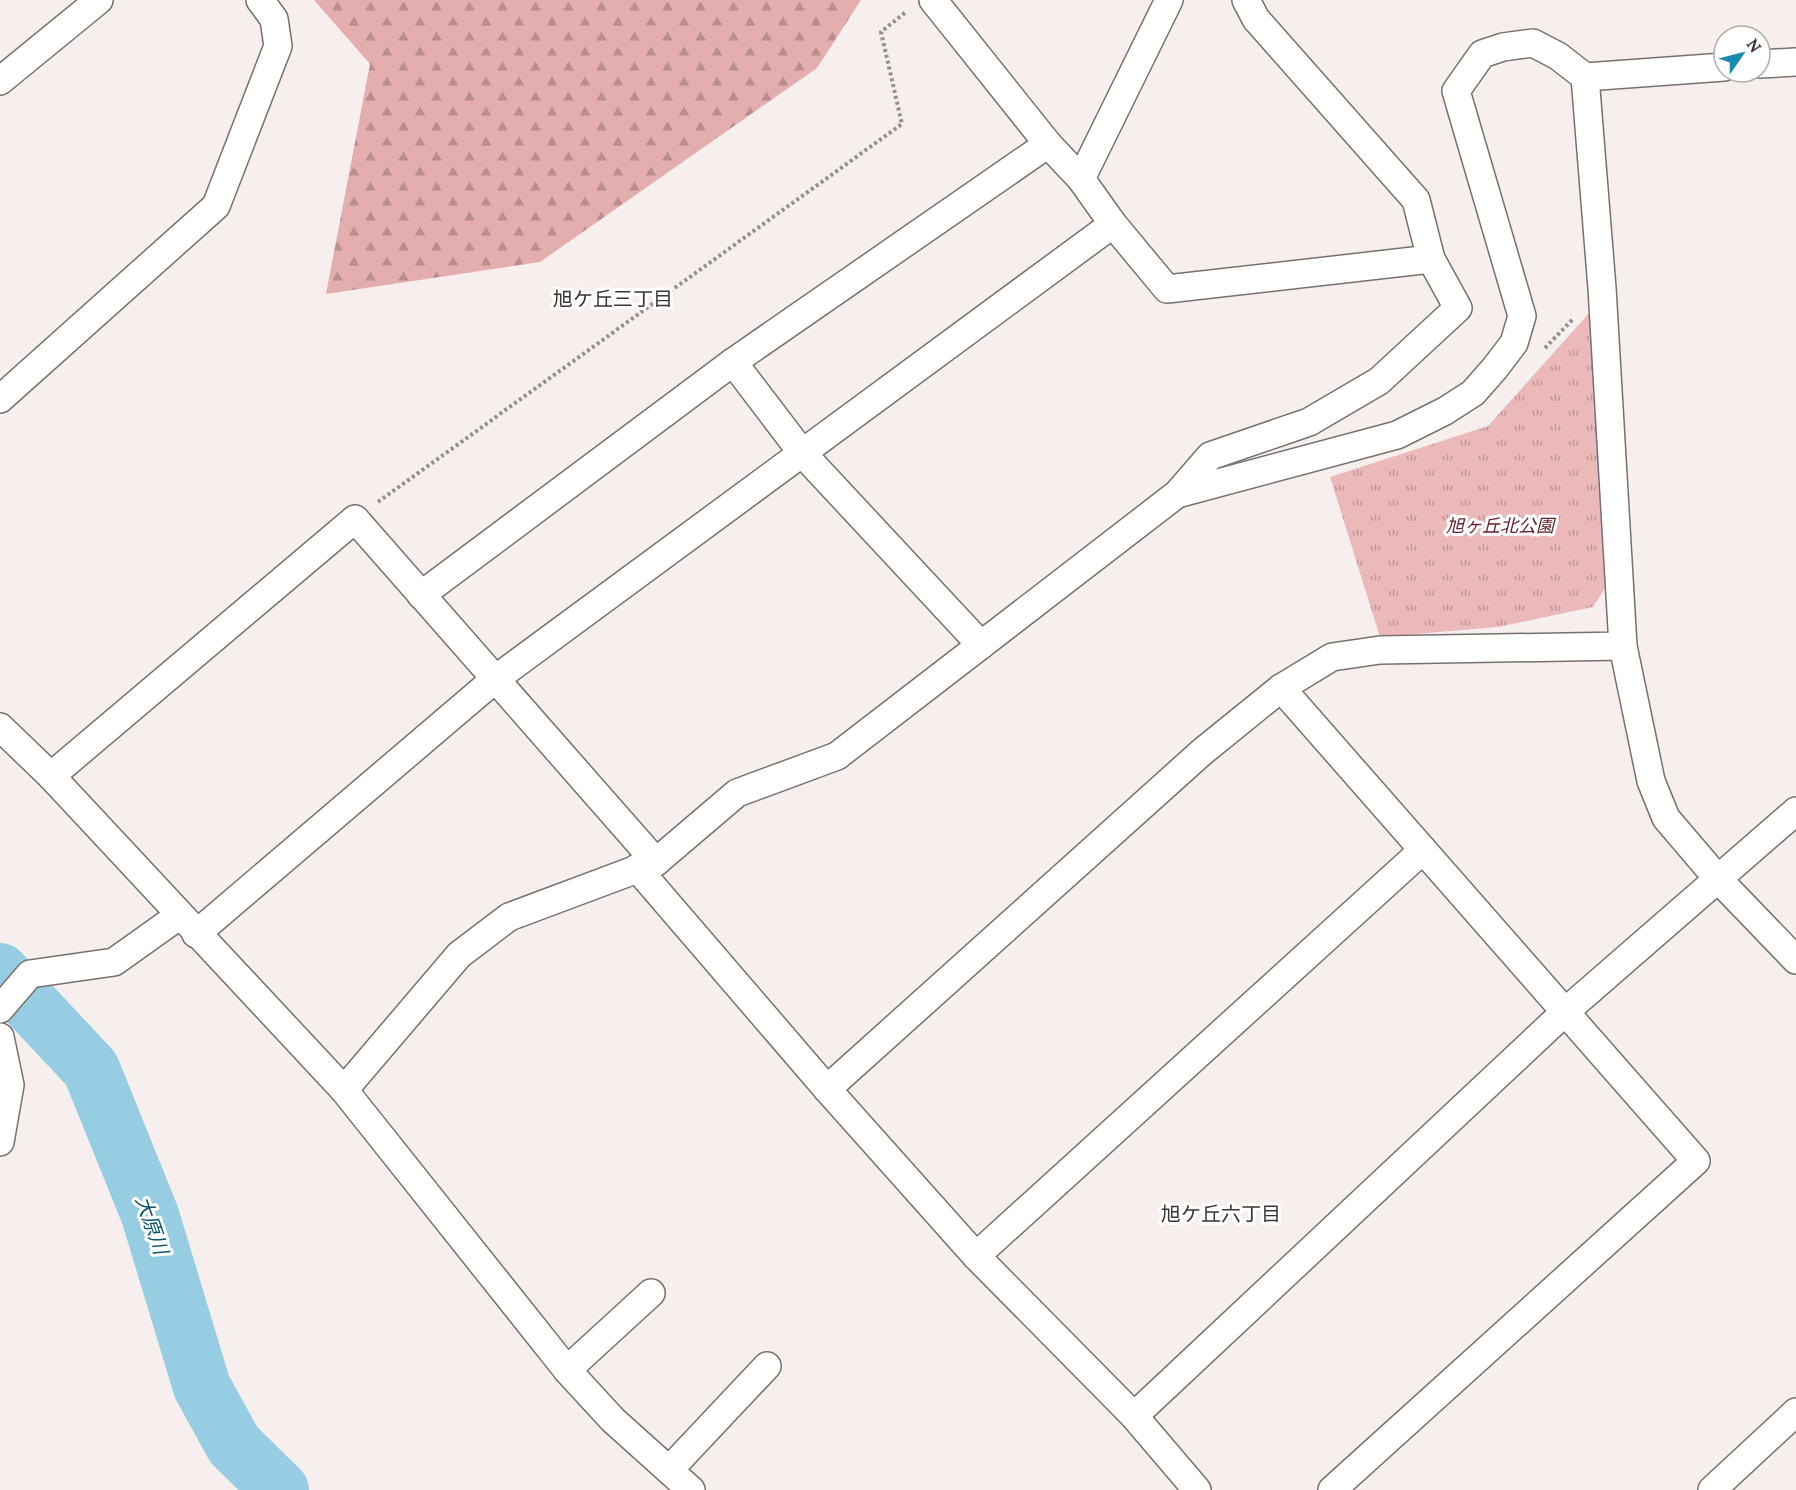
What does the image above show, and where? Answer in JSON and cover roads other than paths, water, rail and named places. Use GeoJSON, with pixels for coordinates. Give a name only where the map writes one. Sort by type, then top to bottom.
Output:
{"type":"FeatureCollection","features":[{"type":"Feature","properties":{"kind":"street"},"geometry":{"type":"LineString","coordinates":[[0,81],[99,0]]}},
{"type":"Feature","properties":{"kind":"street"},"geometry":{"type":"LineString","coordinates":[[0,399],[216,206],[278,46],[274,19],[260,0]]}},
{"type":"Feature","properties":{"kind":"street"},"geometry":{"type":"LineString","coordinates":[[1081,178],[1169,0]]}},
{"type":"Feature","properties":{"kind":"street"},"geometry":{"type":"LineString","coordinates":[[344,1090],[459,955],[509,917],[646,865],[736,793],[837,756],[1177,494],[1210,456],[1309,422],[1379,381],[1458,308],[1431,259],[1416,200],[1256,19],[1246,0]]}},
{"type":"Feature","properties":{"kind":"street"},"geometry":{"type":"LineString","coordinates":[[923,3],[1081,178],[1113,224],[1167,289],[1431,259]]}},
{"type":"Feature","properties":{"kind":"street"},"geometry":{"type":"LineString","coordinates":[[1177,494],[1397,435],[1445,411],[1473,393],[1514,343],[1522,316],[1456,91],[1482,54],[1503,47],[1533,43],[1558,56],[1585,77],[1712,68]]}},
{"type":"Feature","properties":{"kind":"street"},"geometry":{"type":"LineString","coordinates":[[1772,63],[1796,62]]}},
{"type":"Feature","properties":{"kind":"street"},"geometry":{"type":"LineString","coordinates":[[1585,77],[1602,288],[1623,646],[1651,781],[1666,818],[1718,879],[1796,960]]}},
{"type":"Feature","properties":{"kind":"street"},"geometry":{"type":"LineString","coordinates":[[421,595],[733,362],[1048,144]]}},
{"type":"Feature","properties":{"kind":"street"},"geometry":{"type":"LineString","coordinates":[[0,1009],[30,974],[114,962],[188,925],[494,680],[1113,224]]}},
{"type":"Feature","properties":{"kind":"street"},"geometry":{"type":"LineString","coordinates":[[733,362],[803,454],[981,645]]}},
{"type":"Feature","properties":{"kind":"street"},"geometry":{"type":"LineString","coordinates":[[51,776],[355,519],[494,680],[827,1089],[976,1256],[1134,1416],[1197,1490]]}},
{"type":"Feature","properties":{"kind":"street"},"geometry":{"type":"LineString","coordinates":[[827,1089],[1202,752],[1281,688],[1332,657],[1380,650],[1623,646]]}},
{"type":"Feature","properties":{"kind":"street"},"geometry":{"type":"LineString","coordinates":[[1281,688],[1696,1161],[1332,1490]]}},
{"type":"Feature","properties":{"kind":"street"},"geometry":{"type":"LineString","coordinates":[[0,727],[51,776],[344,1090],[567,1370],[614,1420],[691,1490]]}},
{"type":"Feature","properties":{"kind":"street"},"geometry":{"type":"LineString","coordinates":[[1134,1416],[1566,1011],[1796,811]]}},
{"type":"Feature","properties":{"kind":"street"},"geometry":{"type":"LineString","coordinates":[[976,1256],[1423,850]]}},
{"type":"Feature","properties":{"kind":"street"},"geometry":{"type":"LineString","coordinates":[[0,1037],[10,1085],[0,1142]]}},
{"type":"Feature","properties":{"kind":"street"},"geometry":{"type":"LineString","coordinates":[[567,1370],[651,1293]]}},
{"type":"Feature","properties":{"kind":"street"},"geometry":{"type":"LineString","coordinates":[[669,1470],[767,1366]]}},
{"type":"Feature","properties":{"kind":"street"},"geometry":{"type":"LineString","coordinates":[[1712,1490],[1796,1412]]}},
{"type":"Feature","properties":{"kind":"waterway","name":"大原川"},"geometry":{"type":"LineString","coordinates":[[0,972],[91,1069],[150,1215],[202,1387],[234,1445],[280,1490]]}},
{"type":"Feature","properties":{"kind":"district","name":"旭ケ丘三丁目"},"geometry":{"type":"Point","coordinates":[613,299]}},
{"type":"Feature","properties":{"kind":"district","name":"旭ケ丘六丁目"},"geometry":{"type":"Point","coordinates":[1221,1214]}},
{"type":"Feature","properties":{"kind":"park label","name":"旭ヶ丘北公園"},"geometry":{"type":"Point","coordinates":[1500,526]}}]}
